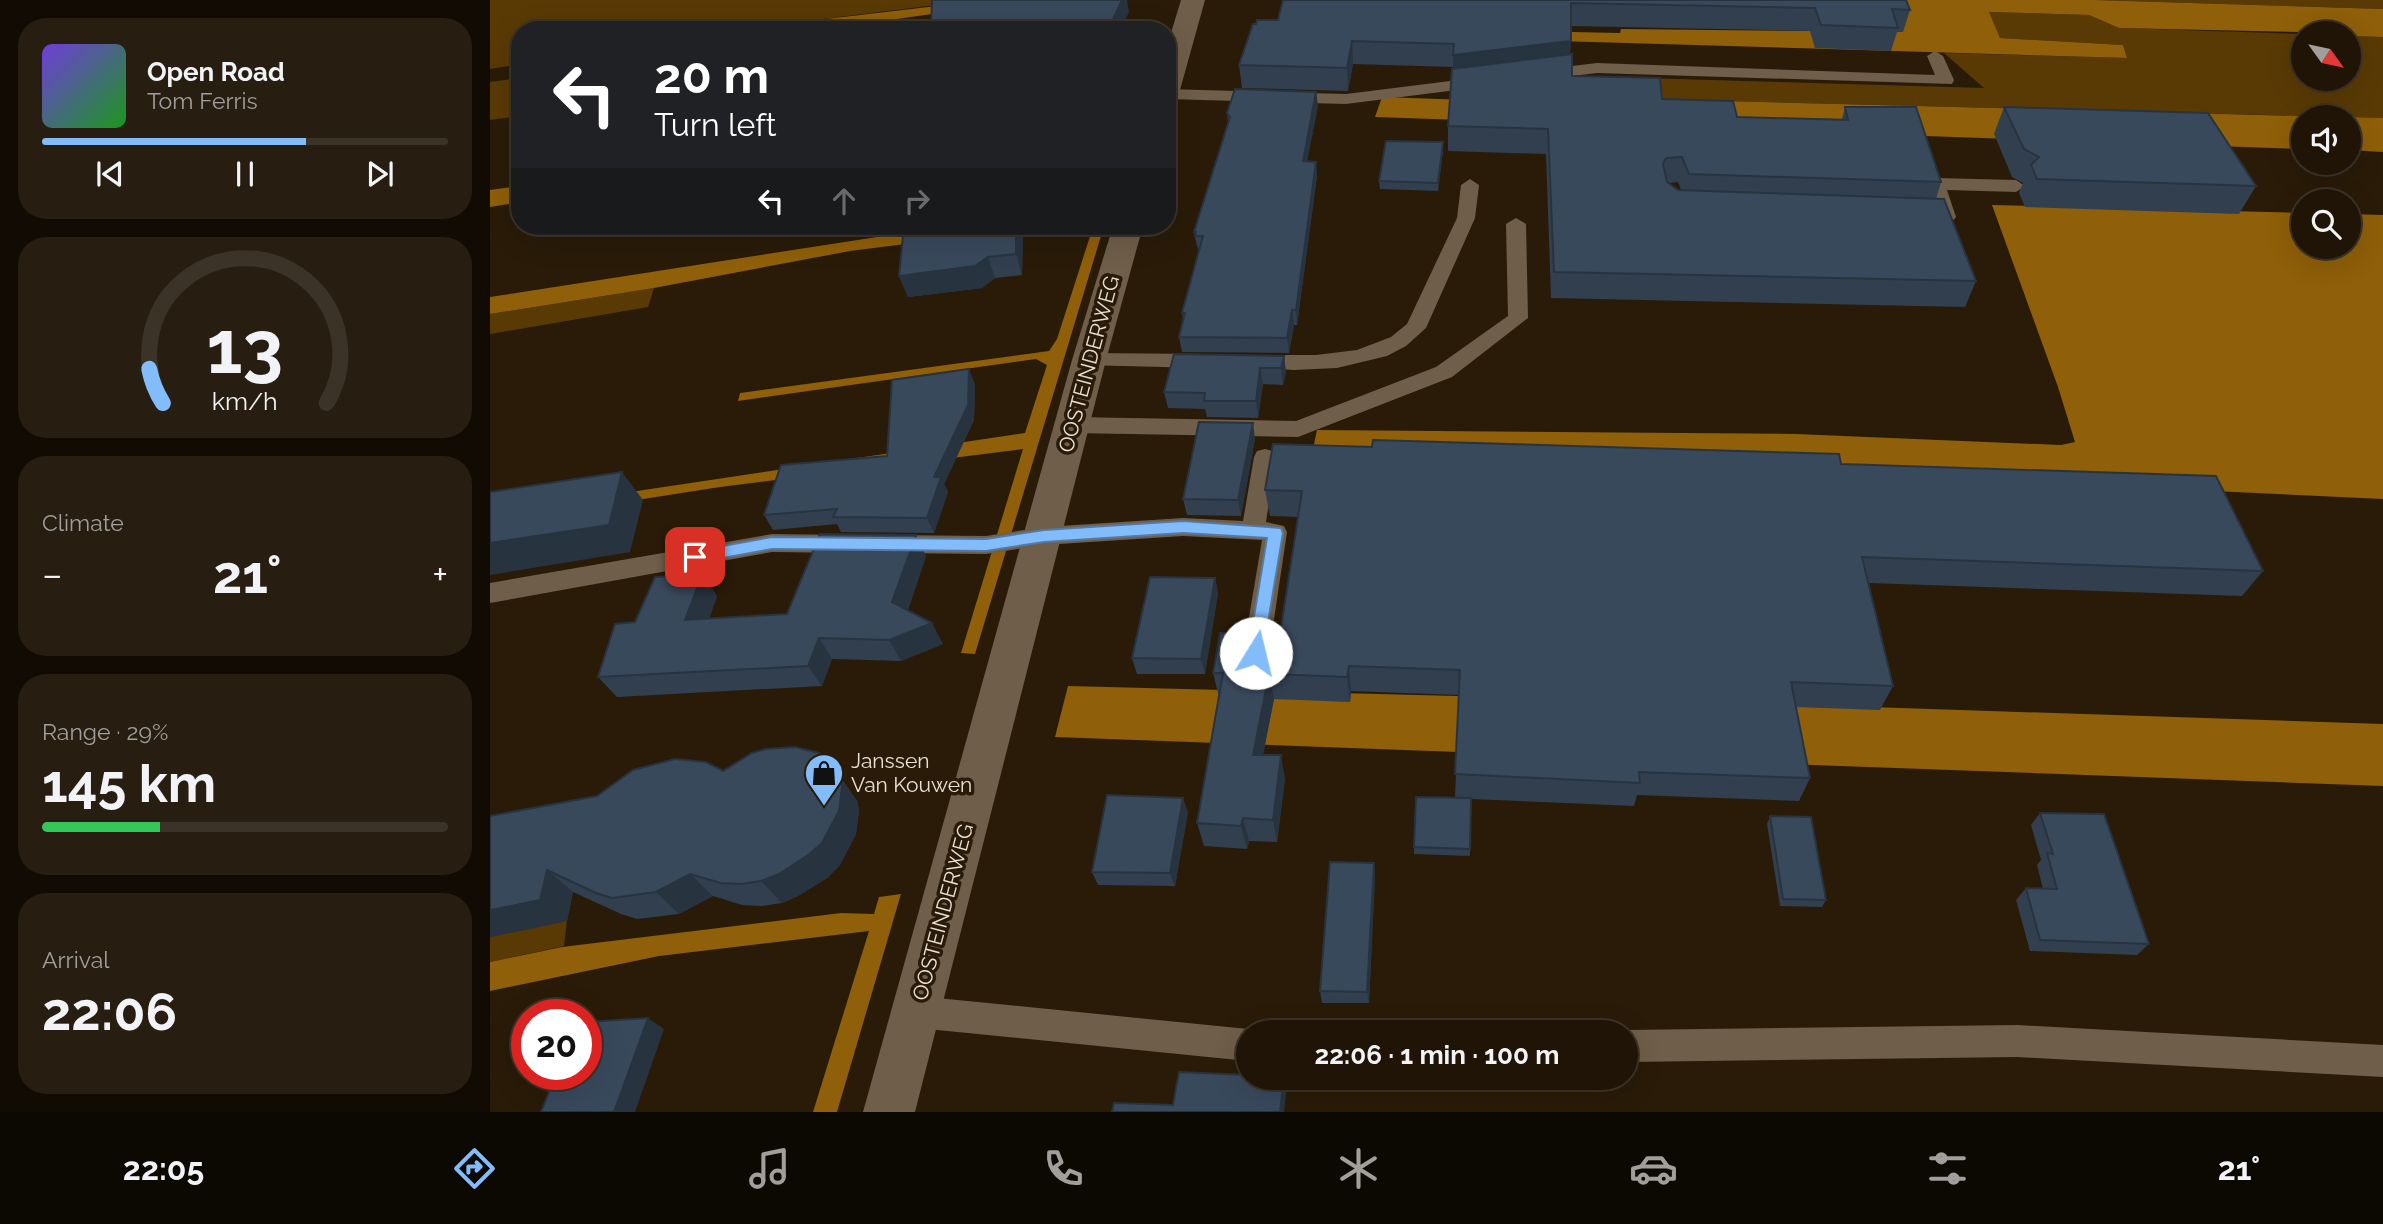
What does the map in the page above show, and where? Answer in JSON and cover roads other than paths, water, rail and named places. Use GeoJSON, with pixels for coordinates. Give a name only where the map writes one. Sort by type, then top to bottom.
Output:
{"type":"FeatureCollection","features":[{"type":"Feature","properties":{"kind":"street"},"geometry":{"type":"LineString","coordinates":[[1176,61],[1194,0]]}},
{"type":"Feature","properties":{"kind":"street","name":"OOSTEINDERWEG"},"geometry":{"type":"LineString","coordinates":[[889,1112],[917,1012],[1031,538],[1072,425],[1125,235]]}},
{"type":"Feature","properties":{"kind":"lane"},"geometry":{"type":"LineString","coordinates":[[1176,92],[1346,99],[1597,68],[1946,80],[1935,57]]}},
{"type":"Feature","properties":{"kind":"lane"},"geometry":{"type":"LineString","coordinates":[[1920,216],[1947,217],[1936,184],[2016,186]]}},
{"type":"Feature","properties":{"kind":"lane"},"geometry":{"type":"LineString","coordinates":[[1089,360],[1327,363],[1381,351],[1402,341],[1416,328],[1466,218],[1470,185]]}},
{"type":"Feature","properties":{"kind":"lane"},"geometry":{"type":"LineString","coordinates":[[1072,425],[1298,429],[1444,372],[1518,318],[1516,224]]}},
{"type":"Feature","properties":{"kind":"lane"},"geometry":{"type":"LineString","coordinates":[[1253,532],[1265,457]]}},
{"type":"Feature","properties":{"kind":"lane"},"geometry":{"type":"LineString","coordinates":[[490,593],[772,543],[986,545],[1031,538],[1183,527],[1275,533],[1256,653]]}},
{"type":"Feature","properties":{"kind":"lane"},"geometry":{"type":"LineString","coordinates":[[917,1012],[1236,1044]]}},
{"type":"Feature","properties":{"kind":"lane"},"geometry":{"type":"LineString","coordinates":[[1638,1046],[2018,1041],[2383,1061]]}},
{"type":"Feature","properties":{"kind":"place","name":"Janssen Van Kouwen"},"geometry":{"type":"Point","coordinates":[824,807]}}]}
